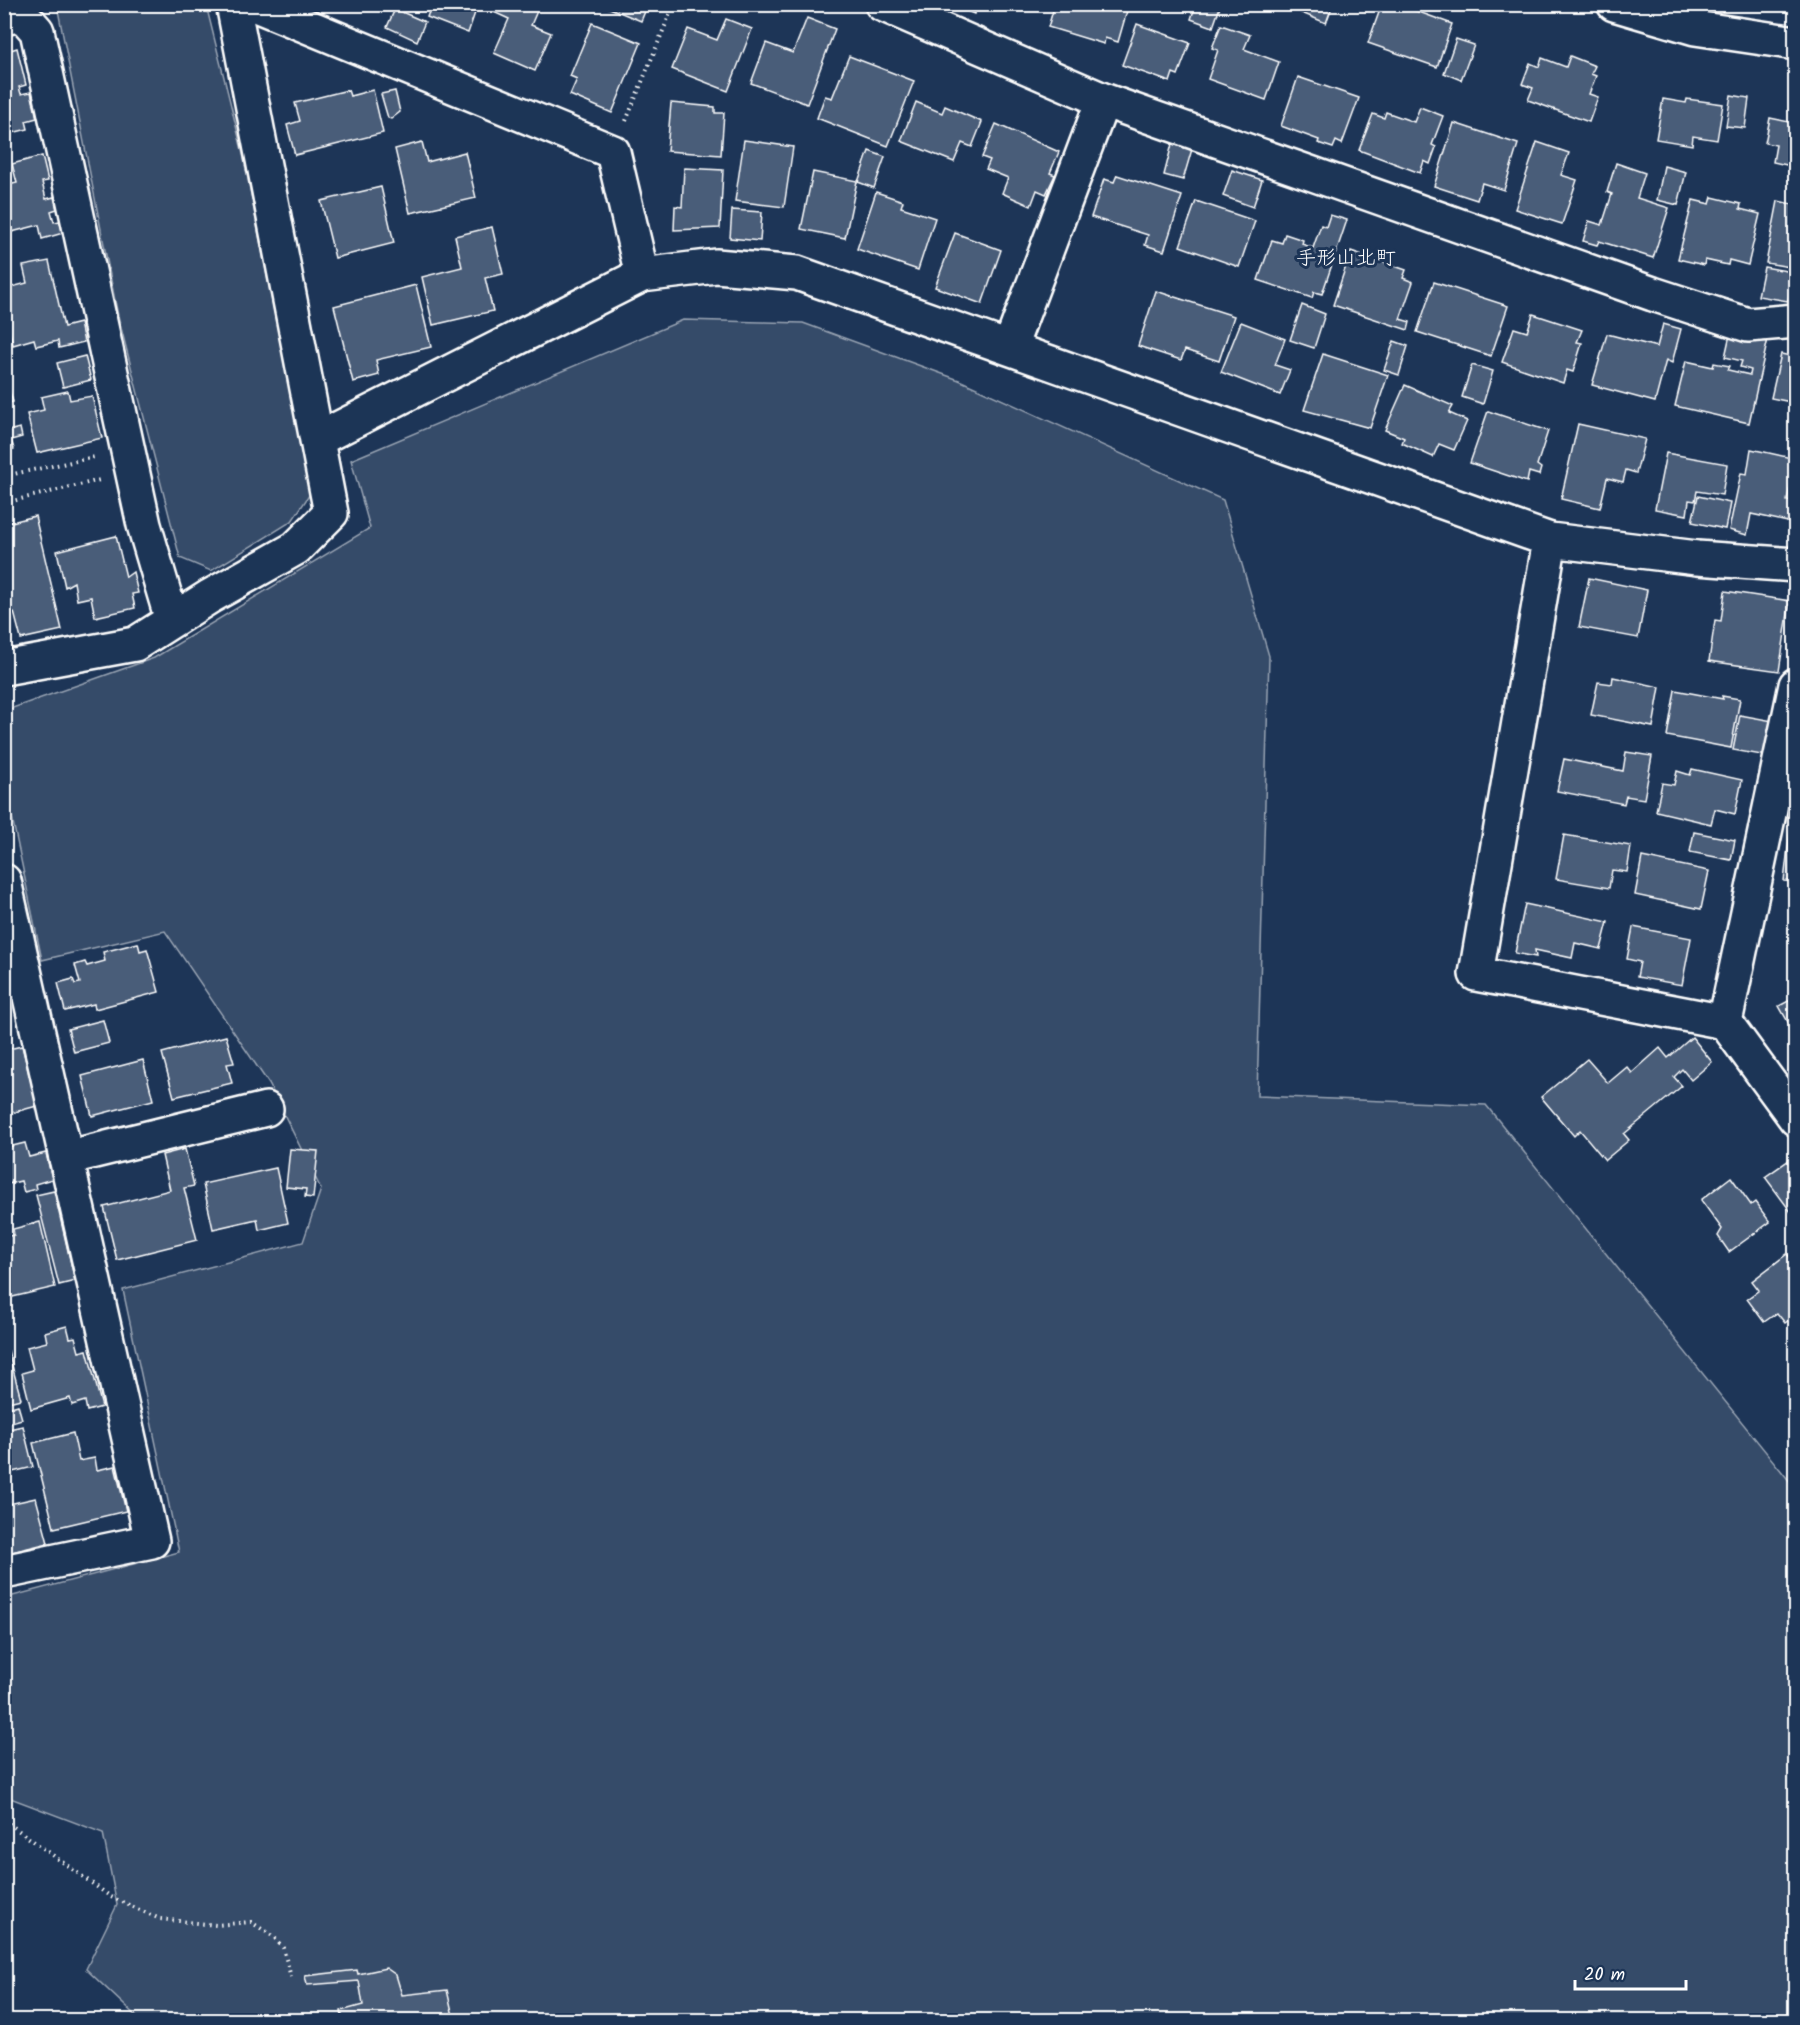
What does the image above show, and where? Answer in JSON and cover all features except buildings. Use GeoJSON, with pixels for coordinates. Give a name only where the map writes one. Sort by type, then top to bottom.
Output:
{"type":"FeatureCollection","features":[{"type":"Feature","properties":{"kind":"street"},"geometry":{"type":"LineString","coordinates":[[4,669],[135,644],[296,548],[331,513],[233,4]]}},
{"type":"Feature","properties":{"kind":"street"},"geometry":{"type":"LineString","coordinates":[[253,4],[613,152],[642,275]]}},
{"type":"Feature","properties":{"kind":"street"},"geometry":{"type":"LineString","coordinates":[[882,4],[1103,100],[1748,325],[1796,321]]}},
{"type":"Feature","properties":{"kind":"street"},"geometry":{"type":"LineString","coordinates":[[1614,4],[1695,28],[1796,43]]}},
{"type":"Feature","properties":{"kind":"street"},"geometry":{"type":"LineString","coordinates":[[4,18],[22,14],[37,31],[144,525],[172,620]]}},
{"type":"Feature","properties":{"kind":"street"},"geometry":{"type":"LineString","coordinates":[[1010,347],[1103,100]]}},
{"type":"Feature","properties":{"kind":"street"},"geometry":{"type":"LineString","coordinates":[[318,439],[642,275],[716,266],[797,273],[1550,540],[1697,558],[1796,565]]}},
{"type":"Feature","properties":{"kind":"street"},"geometry":{"type":"LineString","coordinates":[[1550,540],[1476,974],[1725,1022],[1796,1119]]}},
{"type":"Feature","properties":{"kind":"street"},"geometry":{"type":"LineString","coordinates":[[1725,1022],[1796,685]]}},
{"type":"Feature","properties":{"kind":"street"},"geometry":{"type":"LineString","coordinates":[[4,881],[10,937],[66,1158],[152,1541],[4,1572]]}},
{"type":"Feature","properties":{"kind":"street"},"geometry":{"type":"LineString","coordinates":[[66,1158],[266,1109]]}},
{"type":"Feature","properties":{"kind":"path"},"geometry":{"type":"LineString","coordinates":[[613,152],[674,4]]}},
{"type":"Feature","properties":{"kind":"path"},"geometry":{"type":"LineString","coordinates":[[4,476],[130,461]]}},
{"type":"Feature","properties":{"kind":"path"},"geometry":{"type":"LineString","coordinates":[[4,503],[130,461]]}},
{"type":"Feature","properties":{"kind":"path"},"geometry":{"type":"LineString","coordinates":[[4,1820],[111,1897],[160,1919],[216,1925],[251,1922],[274,1937],[283,1948],[291,1977]]}},
{"type":"Feature","properties":{"kind":"shaded area"},"geometry":{"type":"Polygon","coordinates":[[[57,5],[206,5],[243,154],[310,494],[292,521],[211,571],[180,558],[118,316],[57,5]]]}},
{"type":"Feature","properties":{"kind":"shaded area"},"geometry":{"type":"Polygon","coordinates":[[[683,320],[803,323],[959,380],[1223,500],[1269,656],[1257,1096],[1486,1105],[1795,1488],[1795,2020],[140,2020],[86,1969],[117,1905],[103,1833],[5,1796],[5,1598],[179,1552],[123,1290],[303,1242],[321,1189],[269,1084],[165,931],[42,960],[5,784],[4,711],[154,658],[370,528],[351,460],[683,320]]]}},
{"type":"Feature","properties":{"kind":"district","name":"手形山北町"},"geometry":{"type":"Point","coordinates":[1346,259]}}]}
